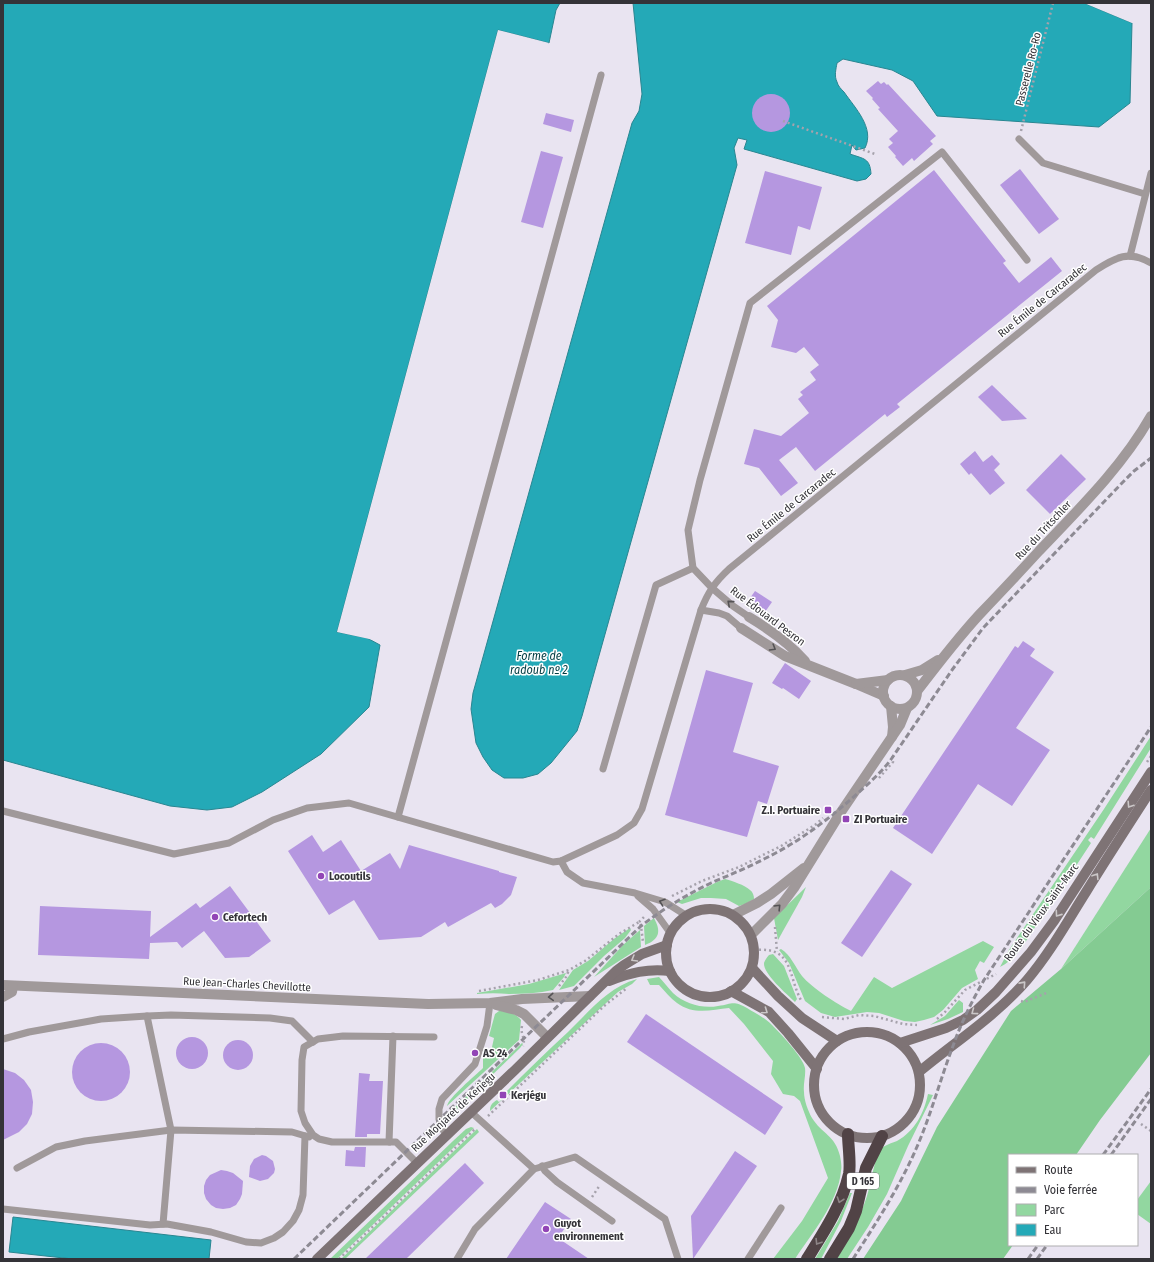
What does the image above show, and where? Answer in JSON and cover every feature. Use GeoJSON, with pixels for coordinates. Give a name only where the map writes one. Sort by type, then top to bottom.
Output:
{"type":"FeatureCollection","features":[{"type":"Feature","properties":{"kind":"highway","name":"D 165"},"geometry":{"type":"LineString","coordinates":[[807,1259],[838,1207],[849,1173],[848,1134]]}},
{"type":"Feature","properties":{"kind":"highway","name":"D 165"},"geometry":{"type":"LineString","coordinates":[[830,1259],[849,1228],[856,1210],[866,1168],[882,1136]]}},
{"type":"Feature","properties":{"kind":"main road","name":"Route du Vieux Saint-Marc"},"geometry":{"type":"LineString","coordinates":[[900,1043],[940,1030],[963,1020],[977,1010],[996,992],[1031,952],[1054,921],[1151,772]]}},
{"type":"Feature","properties":{"kind":"main road"},"geometry":{"type":"LineString","coordinates":[[919,1072],[995,1013],[1044,959],[1151,790]]}},
{"type":"Feature","properties":{"kind":"main road"},"geometry":{"type":"LineString","coordinates":[[710,909],[722,910],[733,915],[746,927],[750,934],[754,950],[752,968],[744,981],[732,991],[714,996],[696,994],[686,989],[677,981],[670,971],[667,958],[667,945],[671,934],[678,924],[687,916],[698,911],[710,909]]}},
{"type":"Feature","properties":{"kind":"main road","name":"Rue Monjaret de Kerjegu"},"geometry":{"type":"LineString","coordinates":[[317,1259],[605,982],[624,965],[642,954],[667,945]]}},
{"type":"Feature","properties":{"kind":"main road"},"geometry":{"type":"LineString","coordinates":[[752,968],[778,996],[802,1018],[837,1041]]}},
{"type":"Feature","properties":{"kind":"main road","name":"Rue Monjaret de Kerjegu"},"geometry":{"type":"LineString","coordinates":[[605,982],[634,972],[651,969],[670,971]]}},
{"type":"Feature","properties":{"kind":"main road"},"geometry":{"type":"LineString","coordinates":[[732,991],[769,1012],[788,1033],[816,1069]]}},
{"type":"Feature","properties":{"kind":"main road"},"geometry":{"type":"LineString","coordinates":[[869,1032],[886,1035],[900,1043],[912,1056],[919,1072],[920,1088],[917,1104],[909,1118],[897,1129],[882,1136],[865,1138],[848,1134],[831,1124],[819,1108],[814,1089],[816,1069],[824,1054],[837,1041],[852,1034],[869,1032]]}},
{"type":"Feature","properties":{"kind":"street","name":"Rue du Tritschler"},"geometry":{"type":"LineString","coordinates":[[918,690],[978,616],[1067,522],[1115,468],[1140,434],[1151,416]]}},
{"type":"Feature","properties":{"kind":"street","name":"Rue Édouard Pesron"},"geometry":{"type":"LineString","coordinates":[[749,617],[784,642],[799,654],[808,664]]}},
{"type":"Feature","properties":{"kind":"street","name":"Rue Édouard Pesron"},"geometry":{"type":"LineString","coordinates":[[741,628],[780,653],[884,696]]}},
{"type":"Feature","properties":{"kind":"street","name":"Rue du Tritschler"},"geometry":{"type":"LineString","coordinates":[[905,675],[922,670],[946,654]]}},
{"type":"Feature","properties":{"kind":"street"},"geometry":{"type":"LineString","coordinates":[[750,934],[782,904],[794,888],[844,807],[900,725],[907,708],[916,699],[918,690],[912,679],[905,675],[896,675],[888,680],[884,685],[883,690],[885,700],[891,706],[899,709],[907,708]]}},
{"type":"Feature","properties":{"kind":"street","name":"Rue Édouard Pesron"},"geometry":{"type":"LineString","coordinates":[[856,684],[888,680]]}},
{"type":"Feature","properties":{"kind":"street"},"geometry":{"type":"LineString","coordinates":[[891,706],[893,727],[892,737]]}},
{"type":"Feature","properties":{"kind":"street"},"geometry":{"type":"LineString","coordinates":[[733,915],[757,904],[808,864]]}},
{"type":"Feature","properties":{"kind":"street"},"geometry":{"type":"LineString","coordinates":[[3,997],[12,992],[8,985]]}},
{"type":"Feature","properties":{"kind":"street","name":"Rue Jean-Charles Chevillotte"},"geometry":{"type":"LineString","coordinates":[[8,985],[428,1004],[490,1003],[522,999],[590,996]]}},
{"type":"Feature","properties":{"kind":"street","name":"Rue Jean-Charles Chevillotte"},"geometry":{"type":"LineString","coordinates":[[490,1003],[516,1010],[524,1014],[547,1037]]}},
{"type":"Feature","properties":{"kind":"lane"},"geometry":{"type":"LineString","coordinates":[[398,817],[601,75]]}},
{"type":"Feature","properties":{"kind":"lane"},"geometry":{"type":"LineString","coordinates":[[1019,139],[1043,163],[1145,194]]}},
{"type":"Feature","properties":{"kind":"lane"},"geometry":{"type":"LineString","coordinates":[[602,769],[656,585],[693,568],[688,530],[700,480],[750,304],[942,152],[1028,260]]}},
{"type":"Feature","properties":{"kind":"lane"},"geometry":{"type":"LineString","coordinates":[[1151,173],[1130,256],[1144,259],[1151,263]]}},
{"type":"Feature","properties":{"kind":"lane","name":"Rue Émile de Carcaradec"},"geometry":{"type":"LineString","coordinates":[[561,860],[617,835],[634,823],[642,809],[706,596],[729,569],[1096,270],[1110,261],[1120,257],[1130,256]]}},
{"type":"Feature","properties":{"kind":"lane","name":"Rue Édouard Pesron"},"geometry":{"type":"LineString","coordinates":[[693,568],[712,588],[733,606],[749,617]]}},
{"type":"Feature","properties":{"kind":"lane","name":"Rue Édouard Pesron"},"geometry":{"type":"LineString","coordinates":[[701,610],[727,616],[741,628]]}},
{"type":"Feature","properties":{"kind":"lane"},"geometry":{"type":"LineString","coordinates":[[3,811],[174,854],[229,843],[274,820],[307,808],[349,803],[553,862],[561,860],[567,872],[583,883],[665,902],[687,916]]}},
{"type":"Feature","properties":{"kind":"lane"},"geometry":{"type":"LineString","coordinates":[[635,894],[653,908],[671,934]]}},
{"type":"Feature","properties":{"kind":"lane"},"geometry":{"type":"LineString","coordinates":[[446,1135],[439,1119],[439,1109],[442,1099],[475,1064],[487,1026],[490,1003]]}},
{"type":"Feature","properties":{"kind":"lane"},"geometry":{"type":"LineString","coordinates":[[3,1039],[29,1032],[102,1019],[171,1015],[270,1018],[292,1021],[313,1042]]}},
{"type":"Feature","properties":{"kind":"lane"},"geometry":{"type":"LineString","coordinates":[[147,1016],[172,1130],[163,1224]]}},
{"type":"Feature","properties":{"kind":"lane"},"geometry":{"type":"LineString","coordinates":[[319,1139],[313,1135],[305,1123],[301,1111],[302,1060],[304,1047],[318,1038],[343,1036],[434,1036]]}},
{"type":"Feature","properties":{"kind":"lane"},"geometry":{"type":"LineString","coordinates":[[389,1142],[393,1036]]}},
{"type":"Feature","properties":{"kind":"lane"},"geometry":{"type":"LineString","coordinates":[[471,1112],[534,1169]]}},
{"type":"Feature","properties":{"kind":"lane"},"geometry":{"type":"LineString","coordinates":[[17,1168],[56,1147],[85,1141],[172,1130],[292,1132],[332,1142],[396,1142],[417,1163]]}},
{"type":"Feature","properties":{"kind":"lane"},"geometry":{"type":"LineString","coordinates":[[3,1209],[150,1225],[163,1224],[211,1232],[246,1242],[261,1243],[274,1238],[283,1232],[293,1221],[299,1210],[303,1195],[305,1136]]}},
{"type":"Feature","properties":{"kind":"lane"},"geometry":{"type":"LineString","coordinates":[[457,1259],[475,1229],[534,1169],[575,1156],[665,1219],[678,1259]]}},
{"type":"Feature","properties":{"kind":"lane"},"geometry":{"type":"LineString","coordinates":[[542,1166],[545,1171],[557,1182],[612,1221]]}},
{"type":"Feature","properties":{"kind":"lane"},"geometry":{"type":"LineString","coordinates":[[748,1259],[781,1208]]}},
{"type":"Feature","properties":{"kind":"path","name":"Passerelle Ro-Ro"},"geometry":{"type":"LineString","coordinates":[[1019,139],[1053,3]]}},
{"type":"Feature","properties":{"kind":"path"},"geometry":{"type":"LineString","coordinates":[[783,121],[875,154]]}},
{"type":"Feature","properties":{"kind":"path"},"geometry":{"type":"LineString","coordinates":[[1147,763],[1151,756]]}},
{"type":"Feature","properties":{"kind":"path"},"geometry":{"type":"LineString","coordinates":[[665,902],[672,896],[702,881],[739,867],[781,846],[815,825]]}},
{"type":"Feature","properties":{"kind":"path"},"geometry":{"type":"LineString","coordinates":[[639,922],[653,908]]}},
{"type":"Feature","properties":{"kind":"path"},"geometry":{"type":"LineString","coordinates":[[754,950],[765,949],[782,955],[786,961],[794,985],[804,1004]]}},
{"type":"Feature","properties":{"kind":"path"},"geometry":{"type":"LineString","coordinates":[[936,1020],[965,990],[1000,972]]}},
{"type":"Feature","properties":{"kind":"path"},"geometry":{"type":"LineString","coordinates":[[1024,1002],[1049,992]]}},
{"type":"Feature","properties":{"kind":"path"},"geometry":{"type":"LineString","coordinates":[[817,1014],[822,1017],[838,1019],[859,1015],[874,1016],[903,1024],[922,1024]]}},
{"type":"Feature","properties":{"kind":"path"},"geometry":{"type":"LineString","coordinates":[[1141,1124],[1151,1131]]}},
{"type":"Feature","properties":{"kind":"path"},"geometry":{"type":"LineString","coordinates":[[587,1203],[606,1178]]}},
{"type":"Feature","properties":{"kind":"green space"},"geometry":{"type":"Polygon","coordinates":[[[1151,736],[1151,748],[1094,839],[1091,837],[1088,840],[1091,843],[1022,947],[1012,959],[1000,967],[1009,950],[1151,736]]]}},
{"type":"Feature","properties":{"kind":"green space"},"geometry":{"type":"Polygon","coordinates":[[[1151,828],[1151,887],[1061,969],[1151,828]]]}},
{"type":"Feature","properties":{"kind":"green space"},"geometry":{"type":"Polygon","coordinates":[[[725,879],[748,888],[753,893],[754,899],[739,906],[726,899],[711,898],[701,898],[682,904],[677,902],[717,882],[725,879]]]}},
{"type":"Feature","properties":{"kind":"green space"},"geometry":{"type":"Polygon","coordinates":[[[806,887],[802,897],[778,940],[774,918],[806,887]]]}},
{"type":"Feature","properties":{"kind":"green space"},"geometry":{"type":"Polygon","coordinates":[[[1151,887],[1151,1053],[1100,1120],[1077,1154],[1008,1154],[1008,1246],[1012,1246],[1003,1259],[863,1259],[901,1201],[937,1127],[1011,1011],[1061,969],[1151,887]]]}},
{"type":"Feature","properties":{"kind":"green space"},"geometry":{"type":"Polygon","coordinates":[[[654,918],[658,927],[658,934],[654,940],[645,945],[644,926],[654,918]]]}},
{"type":"Feature","properties":{"kind":"green space"},"geometry":{"type":"Polygon","coordinates":[[[630,928],[631,930],[625,938],[604,956],[574,986],[559,990],[573,970],[588,961],[615,938],[630,928]]]}},
{"type":"Feature","properties":{"kind":"green space"},"geometry":{"type":"Polygon","coordinates":[[[640,930],[641,947],[594,977],[623,945],[640,930]]]}},
{"type":"Feature","properties":{"kind":"green space"},"geometry":{"type":"Polygon","coordinates":[[[983,941],[994,947],[984,963],[980,961],[975,970],[978,979],[962,988],[943,1010],[934,1017],[915,1022],[904,1021],[879,1013],[867,1012],[835,1017],[821,1013],[805,1001],[789,963],[779,950],[781,949],[788,954],[806,981],[818,991],[851,1011],[874,977],[892,988],[983,941]]]}},
{"type":"Feature","properties":{"kind":"green space"},"geometry":{"type":"Polygon","coordinates":[[[773,954],[784,966],[797,999],[795,1002],[767,973],[764,963],[769,955],[773,954]]]}},
{"type":"Feature","properties":{"kind":"green space"},"geometry":{"type":"Polygon","coordinates":[[[566,973],[553,990],[525,994],[477,994],[529,984],[566,973]]]}},
{"type":"Feature","properties":{"kind":"green space"},"geometry":{"type":"Polygon","coordinates":[[[659,977],[678,997],[694,1005],[712,1007],[735,1003],[747,1008],[772,1025],[791,1045],[803,1063],[805,1068],[805,1102],[812,1118],[835,1143],[840,1156],[841,1168],[839,1183],[830,1206],[795,1259],[773,1259],[802,1221],[828,1178],[800,1101],[794,1096],[783,1094],[771,1074],[773,1061],[744,1024],[729,1008],[702,1011],[683,1007],[672,999],[659,985],[650,985],[647,979],[659,977]]]}},
{"type":"Feature","properties":{"kind":"green space"},"geometry":{"type":"Polygon","coordinates":[[[637,979],[632,984],[618,992],[490,1111],[490,1107],[493,1103],[497,1100],[499,1102],[506,1096],[504,1094],[600,1001],[617,988],[637,979]]]}},
{"type":"Feature","properties":{"kind":"green space"},"geometry":{"type":"Polygon","coordinates":[[[959,1000],[963,1003],[963,1012],[930,1025],[945,1016],[959,1000]]]}},
{"type":"Feature","properties":{"kind":"green space"},"geometry":{"type":"Polygon","coordinates":[[[499,1011],[512,1013],[521,1020],[519,1040],[447,1106],[452,1097],[483,1068],[483,1055],[490,1056],[494,1038],[489,1036],[495,1014],[499,1011]]]}},
{"type":"Feature","properties":{"kind":"green space"},"geometry":{"type":"Polygon","coordinates":[[[522,1043],[523,1044],[520,1048],[453,1113],[450,1112],[522,1043]]]}},
{"type":"Feature","properties":{"kind":"green space"},"geometry":{"type":"Polygon","coordinates":[[[928,1094],[933,1095],[887,1194],[847,1259],[837,1259],[861,1212],[881,1149],[903,1137],[914,1127],[924,1108],[928,1094]]]}},
{"type":"Feature","properties":{"kind":"green space"},"geometry":{"type":"Polygon","coordinates":[[[471,1127],[474,1128],[337,1259],[330,1259],[453,1141],[466,1129],[471,1127]]]}},
{"type":"Feature","properties":{"kind":"green space"},"geometry":{"type":"Polygon","coordinates":[[[477,1129],[479,1132],[345,1259],[341,1259],[477,1129]]]}},
{"type":"Feature","properties":{"kind":"green space"},"geometry":{"type":"Polygon","coordinates":[[[1151,1181],[1151,1224],[1138,1215],[1138,1199],[1151,1181]]]}},
{"type":"Feature","properties":{"kind":"green space"},"geometry":{"type":"Polygon","coordinates":[[[850,1193],[852,1193],[841,1221],[821,1259],[815,1259],[838,1221],[850,1193]]]}},
{"type":"Feature","properties":{"kind":"water"},"geometry":{"type":"Polygon","coordinates":[[[4,3],[560,3],[556,10],[549,43],[498,30],[337,632],[367,638],[380,645],[369,707],[321,754],[262,792],[232,807],[207,810],[170,806],[3,760],[4,3]]]}},
{"type":"Feature","properties":{"kind":"water","name":"Forme de radoub nº 2"},"geometry":{"type":"Polygon","coordinates":[[[633,3],[1084,3],[1132,23],[1130,103],[1099,127],[937,116],[913,81],[892,70],[843,59],[837,63],[836,80],[862,118],[866,126],[867,133],[865,148],[856,150],[852,145],[850,154],[863,158],[868,162],[871,174],[866,179],[857,181],[744,149],[747,140],[738,138],[734,148],[737,165],[577,731],[551,763],[538,774],[523,778],[504,778],[492,770],[476,743],[471,709],[473,693],[632,123],[639,111],[642,94],[633,3]]]}},
{"type":"Feature","properties":{"kind":"water"},"geometry":{"type":"Polygon","coordinates":[[[13,1217],[211,1240],[209,1259],[73,1259],[9,1252],[13,1217]]]}},
{"type":"Feature","properties":{"kind":"pier"},"geometry":{"type":"Polygon","coordinates":[[[1084,3],[1088,3],[1133,21],[1132,23],[1084,3]]]}},
{"type":"Feature","properties":{"kind":"pier"},"geometry":{"type":"Polygon","coordinates":[[[498,30],[549,43],[500,32],[339,630],[367,636],[374,640],[337,632],[498,30]]]}},
{"type":"Feature","properties":{"kind":"building"},"geometry":{"type":"Polygon","coordinates":[[[878,81],[881,84],[884,82],[887,85],[888,84],[936,136],[930,141],[933,144],[914,161],[912,158],[903,166],[888,147],[893,143],[889,139],[898,131],[878,109],[880,108],[866,91],[878,81]]]}},
{"type":"Feature","properties":{"kind":"building"},"geometry":{"type":"Polygon","coordinates":[[[767,94],[775,94],[785,99],[789,106],[789,120],[785,127],[775,132],[767,132],[757,127],[755,124],[752,117],[752,109],[757,99],[760,97],[767,94]]]}},
{"type":"Feature","properties":{"kind":"building"},"geometry":{"type":"Polygon","coordinates":[[[546,113],[574,120],[571,132],[543,124],[546,113]]]}},
{"type":"Feature","properties":{"kind":"building"},"geometry":{"type":"Polygon","coordinates":[[[541,151],[563,157],[543,228],[521,222],[541,151]]]}},
{"type":"Feature","properties":{"kind":"building"},"geometry":{"type":"Polygon","coordinates":[[[1020,169],[1059,219],[1039,234],[1000,185],[1020,169]]]}},
{"type":"Feature","properties":{"kind":"building"},"geometry":{"type":"Polygon","coordinates":[[[934,170],[1006,261],[1003,263],[1019,283],[1051,257],[1062,271],[897,404],[900,407],[887,417],[885,414],[815,471],[796,447],[779,460],[798,483],[781,496],[759,468],[744,464],[754,429],[781,436],[809,413],[798,399],[803,395],[800,392],[816,380],[810,372],[819,365],[804,347],[796,353],[771,347],[778,320],[767,306],[934,170]]]}},
{"type":"Feature","properties":{"kind":"building"},"geometry":{"type":"Polygon","coordinates":[[[765,171],[822,187],[810,230],[798,226],[791,255],[745,243],[765,171]]]}},
{"type":"Feature","properties":{"kind":"building"},"geometry":{"type":"Polygon","coordinates":[[[992,385],[1027,419],[1002,421],[978,397],[992,385]]]}},
{"type":"Feature","properties":{"kind":"building"},"geometry":{"type":"Polygon","coordinates":[[[975,451],[983,462],[992,455],[1000,464],[994,470],[1005,483],[990,495],[971,473],[969,475],[960,464],[975,451]]]}},
{"type":"Feature","properties":{"kind":"building"},"geometry":{"type":"Polygon","coordinates":[[[1061,454],[1086,479],[1050,514],[1026,490],[1061,454]]]}},
{"type":"Feature","properties":{"kind":"building"},"geometry":{"type":"Polygon","coordinates":[[[755,591],[772,602],[765,612],[748,601],[755,591]]]}},
{"type":"Feature","properties":{"kind":"building"},"geometry":{"type":"Polygon","coordinates":[[[1023,641],[1035,649],[1030,656],[1054,672],[1016,728],[1050,750],[1012,806],[978,784],[932,854],[893,828],[1015,646],[1018,648],[1023,641]]]}},
{"type":"Feature","properties":{"kind":"building"},"geometry":{"type":"Polygon","coordinates":[[[785,663],[811,681],[799,699],[783,688],[782,689],[772,683],[785,663]]]}},
{"type":"Feature","properties":{"kind":"building"},"geometry":{"type":"Polygon","coordinates":[[[706,670],[753,683],[733,752],[779,766],[767,804],[758,801],[747,837],[665,815],[706,670]]]}},
{"type":"Feature","properties":{"kind":"building"},"geometry":{"type":"Polygon","coordinates":[[[312,835],[323,852],[341,840],[361,871],[390,853],[400,869],[409,845],[517,877],[511,895],[502,904],[495,908],[491,903],[448,927],[445,922],[421,937],[379,940],[354,900],[329,915],[288,851],[312,835]]]}},
{"type":"Feature","properties":{"kind":"building"},"geometry":{"type":"Polygon","coordinates":[[[891,870],[912,884],[862,957],[841,943],[891,870]]]}},
{"type":"Feature","properties":{"kind":"building"},"geometry":{"type":"Polygon","coordinates":[[[230,886],[271,941],[249,957],[225,958],[204,931],[182,948],[177,942],[150,943],[149,959],[38,955],[40,906],[151,911],[150,937],[196,903],[200,908],[230,886]]]}},
{"type":"Feature","properties":{"kind":"building"},"geometry":{"type":"Polygon","coordinates":[[[646,1014],[783,1107],[765,1135],[627,1042],[646,1014]]]}},
{"type":"Feature","properties":{"kind":"building"},"geometry":{"type":"Polygon","coordinates":[[[192,1037],[203,1042],[208,1053],[203,1064],[192,1069],[181,1064],[176,1053],[181,1042],[192,1037]]]}},
{"type":"Feature","properties":{"kind":"building"},"geometry":{"type":"Polygon","coordinates":[[[238,1040],[249,1044],[253,1055],[249,1066],[238,1070],[227,1066],[223,1055],[227,1044],[238,1040]]]}},
{"type":"Feature","properties":{"kind":"building"},"geometry":{"type":"Polygon","coordinates":[[[101,1043],[112,1045],[125,1056],[128,1061],[130,1072],[128,1083],[117,1096],[112,1099],[101,1101],[90,1099],[77,1088],[74,1083],[72,1072],[74,1061],[85,1048],[90,1045],[101,1043]]]}},
{"type":"Feature","properties":{"kind":"building"},"geometry":{"type":"Polygon","coordinates":[[[3,1069],[15,1073],[24,1080],[31,1090],[33,1102],[32,1114],[27,1124],[19,1132],[3,1140],[3,1069]]]}},
{"type":"Feature","properties":{"kind":"building"},"geometry":{"type":"Polygon","coordinates":[[[359,1073],[370,1074],[369,1081],[383,1081],[380,1134],[367,1134],[367,1137],[355,1137],[359,1073]]]}},
{"type":"Feature","properties":{"kind":"building"},"geometry":{"type":"Polygon","coordinates":[[[355,1147],[366,1147],[365,1167],[345,1166],[346,1150],[354,1151],[355,1147]]]}},
{"type":"Feature","properties":{"kind":"building"},"geometry":{"type":"Polygon","coordinates":[[[735,1151],[757,1166],[693,1259],[691,1216],[735,1151]]]}},
{"type":"Feature","properties":{"kind":"building"},"geometry":{"type":"Polygon","coordinates":[[[262,1155],[273,1161],[275,1169],[274,1173],[268,1179],[260,1181],[249,1177],[250,1166],[254,1159],[262,1155]]]}},
{"type":"Feature","properties":{"kind":"building"},"geometry":{"type":"Polygon","coordinates":[[[465,1163],[484,1183],[406,1259],[365,1259],[465,1163]]]}},
{"type":"Feature","properties":{"kind":"building"},"geometry":{"type":"Polygon","coordinates":[[[221,1170],[233,1173],[243,1181],[242,1194],[236,1205],[223,1209],[216,1208],[211,1205],[206,1199],[204,1193],[206,1180],[210,1175],[221,1170]]]}},
{"type":"Feature","properties":{"kind":"building","name":"Guyot environnement"},"geometry":{"type":"Polygon","coordinates":[[[545,1202],[571,1219],[558,1238],[589,1259],[506,1259],[545,1202]]]}},
{"type":"Feature","properties":{"kind":"railway"},"geometry":{"type":"LineString","coordinates":[[294,1259],[641,926],[666,908],[693,892],[758,862],[801,838],[825,821],[872,781],[892,758],[952,670],[983,628],[1122,483],[1134,471],[1151,458]]}},
{"type":"Feature","properties":{"kind":"railway"},"geometry":{"type":"LineString","coordinates":[[853,1259],[887,1205],[916,1149],[956,1037],[984,980],[1151,727]]}},
{"type":"Feature","properties":{"kind":"railway"},"geometry":{"type":"LineString","coordinates":[[1104,1154],[1151,1089]]}},
{"type":"Feature","properties":{"kind":"railway"},"geometry":{"type":"LineString","coordinates":[[1112,1154],[1151,1099]]}},
{"type":"Feature","properties":{"kind":"railway"},"geometry":{"type":"LineString","coordinates":[[1028,1259],[1037,1246]]}},
{"type":"Feature","properties":{"kind":"railway"},"geometry":{"type":"LineString","coordinates":[[1037,1259],[1046,1246]]}},
{"type":"Feature","properties":{"kind":"place","name":"Z.I. Portuaire"},"geometry":{"type":"Point","coordinates":[828,810]}},
{"type":"Feature","properties":{"kind":"place","name":"ZI Portuaire"},"geometry":{"type":"Point","coordinates":[846,819]}},
{"type":"Feature","properties":{"kind":"place","name":"Locoutils"},"geometry":{"type":"Point","coordinates":[321,876]}},
{"type":"Feature","properties":{"kind":"place","name":"Cefortech"},"geometry":{"type":"Point","coordinates":[215,917]}},
{"type":"Feature","properties":{"kind":"place","name":"AS 24"},"geometry":{"type":"Point","coordinates":[475,1053]}},
{"type":"Feature","properties":{"kind":"place","name":"Kerjégu"},"geometry":{"type":"Point","coordinates":[503,1095]}},
{"type":"Feature","properties":{"kind":"place","name":"Guyot environnement"},"geometry":{"type":"Point","coordinates":[546,1229]}}]}
